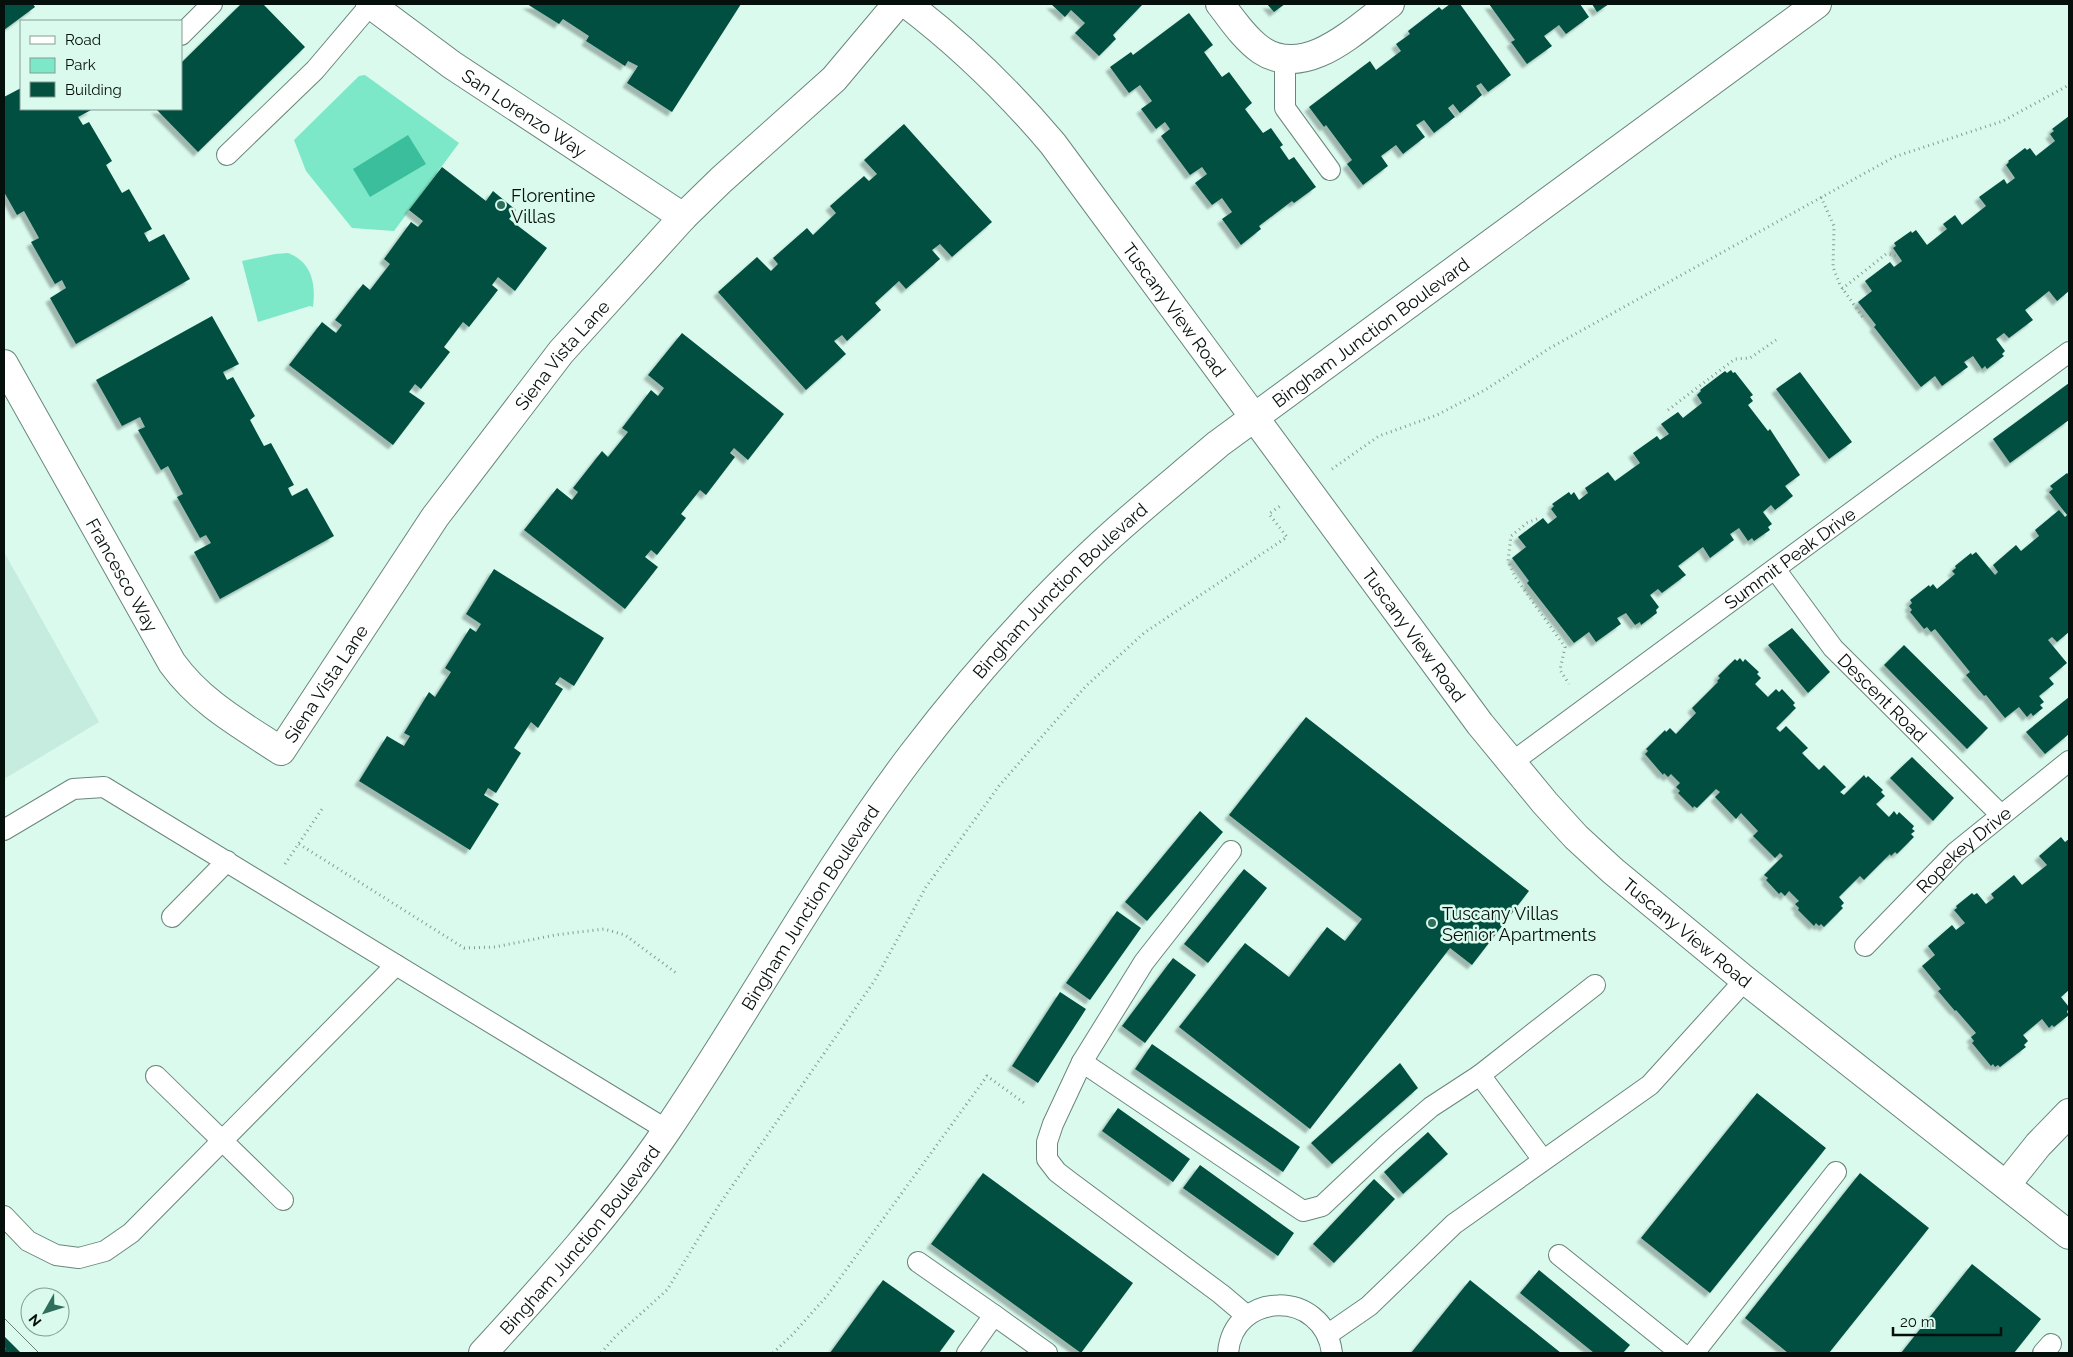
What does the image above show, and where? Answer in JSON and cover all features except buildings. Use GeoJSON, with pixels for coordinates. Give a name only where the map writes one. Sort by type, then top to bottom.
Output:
{"type":"FeatureCollection","features":[{"type":"Feature","properties":{"kind":"street","name":"San Lorenzo Way"},"geometry":{"type":"LineString","coordinates":[[371,4],[452,65],[683,216]]}},
{"type":"Feature","properties":{"kind":"street","name":"Siena Vista Lane"},"geometry":{"type":"LineString","coordinates":[[281,751],[435,517],[561,352],[683,216],[834,79],[897,4]]}},
{"type":"Feature","properties":{"kind":"street","name":"Tuscany View Road"},"geometry":{"type":"LineString","coordinates":[[907,4],[970,56],[1033,121],[1052,144],[1511,763],[1576,838],[1745,980],[2069,1235]]}},
{"type":"Feature","properties":{"kind":"street"},"geometry":{"type":"LineString","coordinates":[[1220,4],[1242,32],[1261,50],[1285,58],[1310,57],[1322,51],[1390,4]]}},
{"type":"Feature","properties":{"kind":"street","name":"Bingham Junction Boulevard"},"geometry":{"type":"LineString","coordinates":[[483,1353],[588,1234],[667,1130],[837,862],[911,756],[949,708],[1022,623],[1092,552],[1165,488],[1254,417],[1817,4]]}},
{"type":"Feature","properties":{"kind":"street","name":"Francesco Way"},"geometry":{"type":"LineString","coordinates":[[4,364],[172,663],[185,682],[203,698],[281,751]]}},
{"type":"Feature","properties":{"kind":"street"},"geometry":{"type":"LineString","coordinates":[[2006,1185],[2038,1145],[2069,1113]]}},
{"type":"Feature","properties":{"kind":"lane"},"geometry":{"type":"LineString","coordinates":[[182,34],[212,4]]}},
{"type":"Feature","properties":{"kind":"lane"},"geometry":{"type":"LineString","coordinates":[[227,155],[315,70],[371,4]]}},
{"type":"Feature","properties":{"kind":"lane"},"geometry":{"type":"LineString","coordinates":[[1285,58],[1285,108],[1330,170]]}},
{"type":"Feature","properties":{"kind":"lane","name":"Summit Peak Drive"},"geometry":{"type":"LineString","coordinates":[[1511,763],[2069,352]]}},
{"type":"Feature","properties":{"kind":"lane","name":"Descent Road"},"geometry":{"type":"LineString","coordinates":[[1775,569],[1832,648],[2001,815]]}},
{"type":"Feature","properties":{"kind":"lane","name":"Ropekey Drive"},"geometry":{"type":"LineString","coordinates":[[1865,946],[1956,852],[2069,761]]}},
{"type":"Feature","properties":{"kind":"lane"},"geometry":{"type":"LineString","coordinates":[[4,830],[73,789],[104,787],[667,1130]]}},
{"type":"Feature","properties":{"kind":"lane"},"geometry":{"type":"LineString","coordinates":[[1231,851],[1144,962],[1082,1062],[1053,1124],[1048,1142],[1047,1159],[1057,1172],[1221,1294],[1247,1316]]}},
{"type":"Feature","properties":{"kind":"lane"},"geometry":{"type":"LineString","coordinates":[[172,917],[227,861]]}},
{"type":"Feature","properties":{"kind":"lane"},"geometry":{"type":"LineString","coordinates":[[4,1216],[28,1241],[56,1255],[79,1258],[105,1251],[131,1232],[396,965]]}},
{"type":"Feature","properties":{"kind":"lane"},"geometry":{"type":"LineString","coordinates":[[1228,1353],[1229,1345],[1236,1329],[1247,1316],[1262,1308],[1278,1304],[1295,1306],[1310,1314],[1323,1326],[1330,1344],[1454,1224],[1650,1085],[1745,980]]}},
{"type":"Feature","properties":{"kind":"lane"},"geometry":{"type":"LineString","coordinates":[[1082,1062],[1302,1211],[1322,1206],[1388,1144],[1431,1107],[1480,1075],[1595,985]]}},
{"type":"Feature","properties":{"kind":"lane"},"geometry":{"type":"LineString","coordinates":[[1480,1075],[1543,1160]]}},
{"type":"Feature","properties":{"kind":"lane"},"geometry":{"type":"LineString","coordinates":[[156,1076],[283,1200]]}},
{"type":"Feature","properties":{"kind":"lane"},"geometry":{"type":"LineString","coordinates":[[1694,1353],[1836,1172]]}},
{"type":"Feature","properties":{"kind":"lane"},"geometry":{"type":"LineString","coordinates":[[1559,1255],[1681,1353]]}},
{"type":"Feature","properties":{"kind":"lane"},"geometry":{"type":"LineString","coordinates":[[918,1262],[1047,1353]]}},
{"type":"Feature","properties":{"kind":"lane"},"geometry":{"type":"LineString","coordinates":[[967,1353],[994,1315]]}},
{"type":"Feature","properties":{"kind":"path"},"geometry":{"type":"LineString","coordinates":[[1350,456],[1379,436],[1436,415],[1485,390],[1550,348],[1894,157],[2003,121],[2069,84]]}},
{"type":"Feature","properties":{"kind":"path"},"geometry":{"type":"LineString","coordinates":[[1821,197],[1834,226],[1833,267],[1842,289],[1864,319]]}},
{"type":"Feature","properties":{"kind":"path"},"geometry":{"type":"LineString","coordinates":[[1842,289],[1886,254],[1897,256]]}},
{"type":"Feature","properties":{"kind":"path"},"geometry":{"type":"LineString","coordinates":[[1668,410],[1735,359],[1750,358],[1776,340]]}},
{"type":"Feature","properties":{"kind":"path"},"geometry":{"type":"LineString","coordinates":[[601,1353],[667,1290],[718,1205],[875,980],[926,887],[999,786],[1086,686],[1144,633],[1287,537],[1269,514]]}},
{"type":"Feature","properties":{"kind":"path"},"geometry":{"type":"LineString","coordinates":[[1537,520],[1527,523],[1511,536],[1508,561],[1515,577],[1565,647],[1560,670],[1574,691]]}},
{"type":"Feature","properties":{"kind":"path"},"geometry":{"type":"LineString","coordinates":[[269,888],[324,806]]}},
{"type":"Feature","properties":{"kind":"path"},"geometry":{"type":"LineString","coordinates":[[299,844],[464,948],[495,947],[555,935],[604,929],[624,935],[676,973]]}},
{"type":"Feature","properties":{"kind":"path"},"geometry":{"type":"LineString","coordinates":[[774,1353],[792,1336],[827,1296],[987,1076],[1027,1105]]}},
{"type":"Feature","properties":{"kind":"path"},"geometry":{"type":"LineString","coordinates":[[4,1349],[8,1353]]}},
{"type":"Feature","properties":{"kind":"shaded area"},"geometry":{"type":"Polygon","coordinates":[[[408,135],[426,164],[370,197],[353,169],[408,135]]]}},
{"type":"Feature","properties":{"kind":"shaded area"},"geometry":{"type":"Polygon","coordinates":[[[4,552],[99,722],[4,779],[4,552]]]}},
{"type":"Feature","properties":{"kind":"green space"},"geometry":{"type":"Polygon","coordinates":[[[365,75],[459,143],[394,231],[352,228],[306,171],[294,140],[359,76],[365,75]]]}},
{"type":"Feature","properties":{"kind":"green space"},"geometry":{"type":"Polygon","coordinates":[[[288,253],[302,262],[311,275],[314,290],[313,307],[310,306],[258,322],[242,261],[288,253]]]}},
{"type":"Feature","properties":{"kind":"tram line"},"geometry":{"type":"LineString","coordinates":[[4,1318],[39,1353]]}},
{"type":"Feature","properties":{"kind":"place","name":"Florentine Villas"},"geometry":{"type":"Point","coordinates":[501,205]}},
{"type":"Feature","properties":{"kind":"place","name":"Tuscany Villas Senior Apartments"},"geometry":{"type":"Point","coordinates":[1432,923]}}]}
